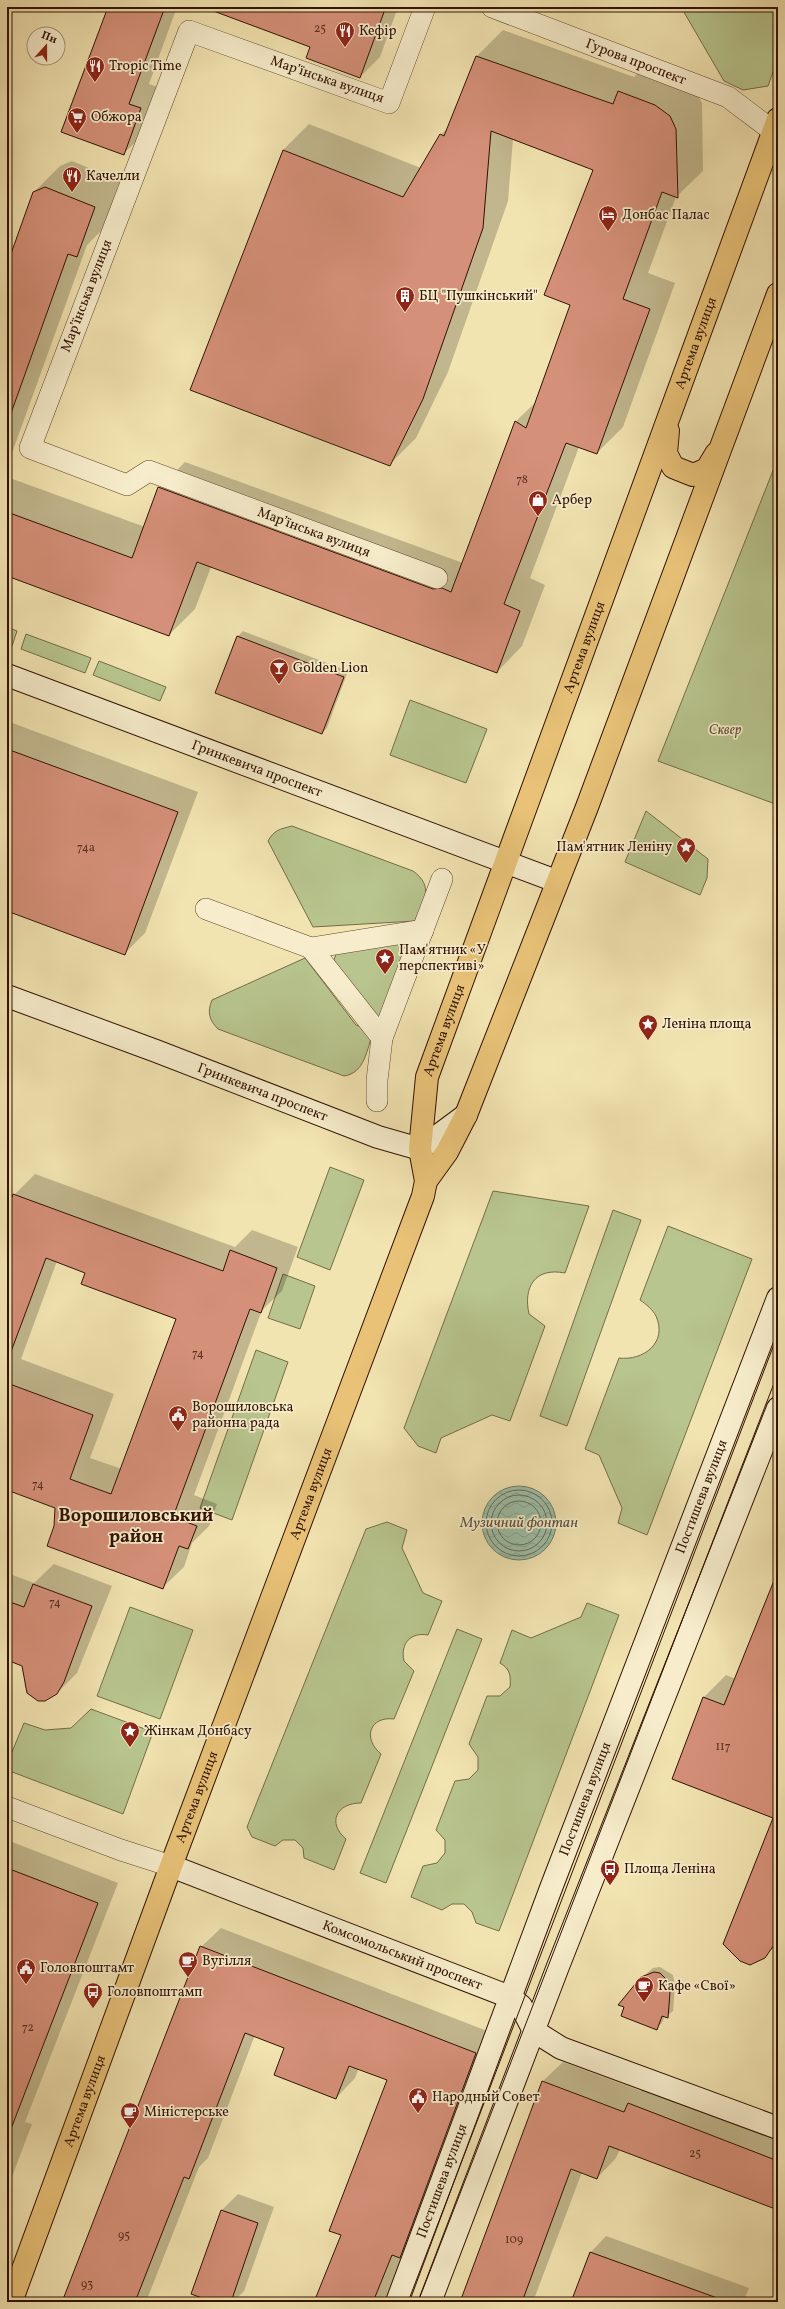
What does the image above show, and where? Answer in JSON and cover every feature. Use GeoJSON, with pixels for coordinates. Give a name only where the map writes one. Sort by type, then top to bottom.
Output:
{"type":"FeatureCollection","features":[{"type":"Feature","properties":{"kind":"main road","name":"Артема вулиця"},"geometry":{"type":"LineString","coordinates":[[11,2302],[171,1866],[423,1196],[426,1181],[420,1149],[427,1077],[776,125]]}},
{"type":"Feature","properties":{"kind":"main road","name":"Артема вулиця"},"geometry":{"type":"LineString","coordinates":[[426,1181],[447,1152],[466,1114],[556,881],[587,806],[778,294]]}},
{"type":"Feature","properties":{"kind":"main road"},"geometry":{"type":"LineString","coordinates":[[669,420],[666,453],[673,467],[693,475],[707,469],[723,444]]}},
{"type":"Feature","properties":{"kind":"street","name":"Мар’їнська вулиця"},"geometry":{"type":"LineString","coordinates":[[426,7],[389,103],[189,30],[30,448],[127,485],[149,471],[437,578]]}},
{"type":"Feature","properties":{"kind":"street","name":"Гурова проспект"},"geometry":{"type":"LineString","coordinates":[[492,7],[728,97],[776,125]]}},
{"type":"Feature","properties":{"kind":"street","name":"Гринкевича проспект"},"geometry":{"type":"LineString","coordinates":[[7,675],[556,881]]}},
{"type":"Feature","properties":{"kind":"street"},"geometry":{"type":"LineString","coordinates":[[377,1101],[377,1080],[382,1038],[442,879]]}},
{"type":"Feature","properties":{"kind":"street"},"geometry":{"type":"LineString","coordinates":[[206,909],[311,948],[423,930]]}},
{"type":"Feature","properties":{"kind":"street"},"geometry":{"type":"LineString","coordinates":[[311,948],[382,1038]]}},
{"type":"Feature","properties":{"kind":"street","name":"Гринкевича проспект"},"geometry":{"type":"LineString","coordinates":[[7,996],[156,1051],[378,1137],[420,1149]]}},
{"type":"Feature","properties":{"kind":"street"},"geometry":{"type":"LineString","coordinates":[[420,1149],[466,1114]]}},
{"type":"Feature","properties":{"kind":"street","name":"Постишева вулиця"},"geometry":{"type":"LineString","coordinates":[[397,2302],[510,1997],[778,1298]]}},
{"type":"Feature","properties":{"kind":"street"},"geometry":{"type":"LineString","coordinates":[[430,2302],[534,2031],[778,1408]]}},
{"type":"Feature","properties":{"kind":"street","name":"Комсомольський проспект"},"geometry":{"type":"LineString","coordinates":[[7,1808],[121,1850],[171,1866],[510,1997],[521,2006],[534,2031]]}},
{"type":"Feature","properties":{"kind":"street"},"geometry":{"type":"LineString","coordinates":[[534,2031],[561,2048],[778,2128]]}},
{"type":"Feature","properties":{"kind":"green space"},"geometry":{"type":"Polygon","coordinates":[[[681,7],[778,7],[778,58],[768,86],[743,90],[724,81],[681,7]]]}},
{"type":"Feature","properties":{"kind":"green space","name":"Сквер"},"geometry":{"type":"Polygon","coordinates":[[[778,458],[778,805],[658,761],[778,458]]]}},
{"type":"Feature","properties":{"kind":"green space"},"geometry":{"type":"Polygon","coordinates":[[[7,627],[17,631],[12,646],[7,644],[7,627]]]}},
{"type":"Feature","properties":{"kind":"green space"},"geometry":{"type":"Polygon","coordinates":[[[26,634],[91,658],[85,673],[21,649],[26,634]]]}},
{"type":"Feature","properties":{"kind":"green space"},"geometry":{"type":"Polygon","coordinates":[[[99,661],[166,687],[160,701],[93,675],[99,661]]]}},
{"type":"Feature","properties":{"kind":"green space"},"geometry":{"type":"Polygon","coordinates":[[[410,700],[487,729],[466,783],[390,755],[410,700]]]}},
{"type":"Feature","properties":{"kind":"green space"},"geometry":{"type":"Polygon","coordinates":[[[646,811],[708,859],[707,878],[700,895],[625,862],[646,811]]]}},
{"type":"Feature","properties":{"kind":"green space"},"geometry":{"type":"Polygon","coordinates":[[[292,826],[413,871],[424,883],[425,889],[424,901],[415,921],[313,927],[268,841],[278,830],[292,826]]]}},
{"type":"Feature","properties":{"kind":"green space"},"geometry":{"type":"Polygon","coordinates":[[[397,940],[408,944],[380,1017],[368,1013],[331,967],[339,947],[397,940]]]}},
{"type":"Feature","properties":{"kind":"green space"},"geometry":{"type":"Polygon","coordinates":[[[305,958],[356,1025],[373,1032],[367,1053],[361,1065],[351,1074],[344,1076],[218,1029],[211,1019],[209,1012],[212,1000],[305,958]]]}},
{"type":"Feature","properties":{"kind":"green space"},"geometry":{"type":"Polygon","coordinates":[[[330,1167],[364,1180],[330,1270],[297,1257],[330,1167]]]}},
{"type":"Feature","properties":{"kind":"green space"},"geometry":{"type":"Polygon","coordinates":[[[493,1191],[589,1206],[565,1273],[546,1273],[539,1276],[530,1288],[528,1295],[529,1314],[545,1326],[510,1421],[492,1415],[441,1438],[436,1453],[418,1446],[404,1428],[493,1191]]]}},
{"type":"Feature","properties":{"kind":"green space"},"geometry":{"type":"Polygon","coordinates":[[[613,1210],[641,1220],[567,1426],[540,1416],[613,1210]]]}},
{"type":"Feature","properties":{"kind":"green space"},"geometry":{"type":"Polygon","coordinates":[[[668,1226],[752,1259],[647,1535],[618,1523],[622,1508],[599,1455],[585,1449],[619,1358],[628,1358],[644,1353],[656,1342],[659,1334],[659,1326],[656,1316],[649,1307],[640,1300],[668,1226]]]}},
{"type":"Feature","properties":{"kind":"green space"},"geometry":{"type":"Polygon","coordinates":[[[283,1274],[315,1286],[300,1329],[268,1318],[283,1274]]]}},
{"type":"Feature","properties":{"kind":"green space"},"geometry":{"type":"Polygon","coordinates":[[[256,1350],[288,1362],[232,1520],[200,1508],[256,1350]]]}},
{"type":"Feature","properties":{"kind":"green space"},"geometry":{"type":"Polygon","coordinates":[[[387,1522],[407,1530],[402,1548],[423,1593],[442,1601],[428,1635],[417,1635],[408,1640],[405,1644],[403,1655],[404,1661],[414,1671],[394,1719],[379,1721],[371,1729],[370,1735],[372,1741],[375,1748],[381,1754],[361,1803],[345,1806],[337,1815],[337,1827],[346,1839],[334,1870],[304,1858],[303,1848],[295,1840],[283,1840],[275,1846],[252,1837],[247,1827],[366,1529],[387,1522]]]}},
{"type":"Feature","properties":{"kind":"green space"},"geometry":{"type":"Polygon","coordinates":[[[587,1603],[619,1615],[499,1931],[476,1923],[472,1912],[464,1904],[452,1904],[442,1910],[411,1897],[423,1866],[437,1863],[445,1853],[445,1840],[436,1830],[455,1781],[469,1779],[478,1770],[478,1757],[469,1744],[487,1696],[500,1696],[510,1687],[508,1670],[500,1663],[512,1630],[531,1638],[581,1617],[587,1603]]]}},
{"type":"Feature","properties":{"kind":"green space"},"geometry":{"type":"Polygon","coordinates":[[[130,1607],[193,1630],[160,1719],[97,1696],[130,1607]]]}},
{"type":"Feature","properties":{"kind":"green space"},"geometry":{"type":"Polygon","coordinates":[[[457,1629],[482,1639],[386,1883],[360,1873],[457,1629]]]}},
{"type":"Feature","properties":{"kind":"green space"},"geometry":{"type":"Polygon","coordinates":[[[91,1709],[153,1732],[123,1814],[7,1770],[7,1764],[24,1723],[45,1730],[71,1728],[91,1709]]]}},
{"type":"Feature","properties":{"kind":"water","name":"Музичний фонтан"},"geometry":{"type":"Polygon","coordinates":[[[519,1486],[540,1492],[550,1502],[556,1523],[550,1544],[540,1554],[519,1560],[498,1554],[488,1544],[482,1523],[488,1502],[498,1492],[519,1486]]]}},
{"type":"Feature","properties":{"kind":"building"},"geometry":{"type":"Polygon","coordinates":[[[108,7],[165,7],[129,104],[141,108],[124,155],[61,132],[108,7]]]}},
{"type":"Feature","properties":{"kind":"building"},"geometry":{"type":"Polygon","coordinates":[[[209,7],[372,7],[384,12],[360,78],[306,58],[310,47],[208,9],[209,7]]]}},
{"type":"Feature","properties":{"kind":"building"},"geometry":{"type":"Polygon","coordinates":[[[476,56],[613,104],[618,91],[655,105],[670,116],[676,129],[678,198],[662,192],[623,299],[650,309],[597,454],[566,443],[504,604],[520,611],[497,673],[197,562],[169,636],[7,576],[7,512],[132,558],[158,487],[433,589],[442,588],[451,592],[515,421],[526,428],[570,305],[544,295],[593,170],[491,131],[483,228],[423,399],[390,466],[190,390],[283,150],[403,197],[440,134],[444,136],[476,56]]]}},
{"type":"Feature","properties":{"kind":"building"},"geometry":{"type":"Polygon","coordinates":[[[45,187],[95,207],[77,257],[68,254],[10,416],[7,415],[7,265],[33,192],[45,187]]]}},
{"type":"Feature","properties":{"kind":"building","name":"Golden Lion"},"geometry":{"type":"Polygon","coordinates":[[[237,636],[344,677],[322,734],[215,693],[237,636]]]}},
{"type":"Feature","properties":{"kind":"building"},"geometry":{"type":"Polygon","coordinates":[[[7,749],[178,812],[125,955],[7,911],[7,749]]]}},
{"type":"Feature","properties":{"kind":"building"},"geometry":{"type":"Polygon","coordinates":[[[13,1194],[223,1271],[230,1250],[277,1268],[261,1313],[250,1309],[173,1517],[197,1526],[188,1549],[179,1546],[163,1589],[47,1546],[54,1526],[55,1508],[7,1490],[7,1383],[93,1415],[70,1479],[111,1494],[176,1319],[81,1284],[85,1273],[46,1258],[9,1357],[7,1357],[7,1211],[13,1194]]]}},
{"type":"Feature","properties":{"kind":"building"},"geometry":{"type":"Polygon","coordinates":[[[777,1573],[778,1939],[765,1958],[750,1965],[740,1961],[723,1944],[773,1818],[672,1779],[703,1697],[724,1705],[777,1573]]]}},
{"type":"Feature","properties":{"kind":"building"},"geometry":{"type":"Polygon","coordinates":[[[33,1584],[92,1606],[64,1682],[57,1694],[45,1701],[38,1701],[27,1693],[22,1666],[7,1660],[7,1601],[24,1607],[33,1584]]]}},
{"type":"Feature","properties":{"kind":"building"},"geometry":{"type":"Polygon","coordinates":[[[7,1868],[98,1903],[9,2134],[7,2134],[7,1868]]]}},
{"type":"Feature","properties":{"kind":"building","name":"Народный Совет"},"geometry":{"type":"Polygon","coordinates":[[[200,1946],[476,2053],[400,2258],[392,2255],[373,2302],[314,2302],[341,2235],[329,2231],[387,2080],[349,2066],[336,2099],[274,2075],[284,2048],[245,2033],[189,2179],[184,2177],[135,2302],[62,2302],[200,1946]]]}},
{"type":"Feature","properties":{"kind":"building","name":"Кафе «Свої»"},"geometry":{"type":"Polygon","coordinates":[[[654,1972],[660,1973],[668,1981],[670,1992],[668,2018],[662,2016],[657,2030],[621,2016],[624,2007],[618,2005],[641,1977],[654,1972]]]}},
{"type":"Feature","properties":{"kind":"building"},"geometry":{"type":"Polygon","coordinates":[[[542,2081],[624,2112],[628,2103],[778,2161],[778,2210],[609,2146],[597,2179],[571,2169],[522,2302],[460,2302],[542,2081]]]}},
{"type":"Feature","properties":{"kind":"building"},"geometry":{"type":"Polygon","coordinates":[[[221,2210],[258,2223],[231,2302],[213,2302],[191,2294],[221,2210]]]}},
{"type":"Feature","properties":{"kind":"building"},"geometry":{"type":"Polygon","coordinates":[[[590,2252],[720,2299],[720,2302],[571,2302],[590,2252]]]}},
{"type":"Feature","properties":{"kind":"tram line"},"geometry":{"type":"LineString","coordinates":[[408,2302],[778,1334]]}},
{"type":"Feature","properties":{"kind":"tram line"},"geometry":{"type":"LineString","coordinates":[[418,2302],[778,1373]]}},
{"type":"Feature","properties":{"kind":"place","name":"Кефiр"},"geometry":{"type":"Point","coordinates":[345,48]}},
{"type":"Feature","properties":{"kind":"place","name":"Tropic Time"},"geometry":{"type":"Point","coordinates":[95,83]}},
{"type":"Feature","properties":{"kind":"place","name":"Обжора"},"geometry":{"type":"Point","coordinates":[77,134]}},
{"type":"Feature","properties":{"kind":"place","name":"Качелли"},"geometry":{"type":"Point","coordinates":[72,193]}},
{"type":"Feature","properties":{"kind":"place","name":"Донбас Палас"},"geometry":{"type":"Point","coordinates":[608,232]}},
{"type":"Feature","properties":{"kind":"place","name":"БЦ \"Пушкінський\""},"geometry":{"type":"Point","coordinates":[405,313]}},
{"type":"Feature","properties":{"kind":"place","name":"Арбер"},"geometry":{"type":"Point","coordinates":[538,517]}},
{"type":"Feature","properties":{"kind":"place","name":"Golden Lion"},"geometry":{"type":"Point","coordinates":[279,685]}},
{"type":"Feature","properties":{"kind":"place","name":"Пам'ятник Леніну"},"geometry":{"type":"Point","coordinates":[686,864]}},
{"type":"Feature","properties":{"kind":"place","name":"Пам'ятник «У перспективі»"},"geometry":{"type":"Point","coordinates":[385,975]}},
{"type":"Feature","properties":{"kind":"place","name":"Леніна площа"},"geometry":{"type":"Point","coordinates":[648,1041]}},
{"type":"Feature","properties":{"kind":"place","name":"Ворошиловська районна рада"},"geometry":{"type":"Point","coordinates":[178,1432]}},
{"type":"Feature","properties":{"kind":"place","name":"Жінкам Донбасу"},"geometry":{"type":"Point","coordinates":[130,1748]}},
{"type":"Feature","properties":{"kind":"place","name":"Площа Леніна"},"geometry":{"type":"Point","coordinates":[610,1886]}},
{"type":"Feature","properties":{"kind":"place","name":"Вугілля"},"geometry":{"type":"Point","coordinates":[188,1978]}},
{"type":"Feature","properties":{"kind":"place","name":"Головпоштамт"},"geometry":{"type":"Point","coordinates":[26,1985]}},
{"type":"Feature","properties":{"kind":"place","name":"Кафе «Свої»"},"geometry":{"type":"Point","coordinates":[644,2003]}},
{"type":"Feature","properties":{"kind":"place","name":"Головпоштамп"},"geometry":{"type":"Point","coordinates":[93,2009]}},
{"type":"Feature","properties":{"kind":"place","name":"Народный Совет"},"geometry":{"type":"Point","coordinates":[418,2114]}},
{"type":"Feature","properties":{"kind":"place","name":"Міністерське"},"geometry":{"type":"Point","coordinates":[130,2129]}},
{"type":"Feature","properties":{"kind":"district","name":"Ворошиловський район"},"geometry":{"type":"Point","coordinates":[136,1526]}}]}
